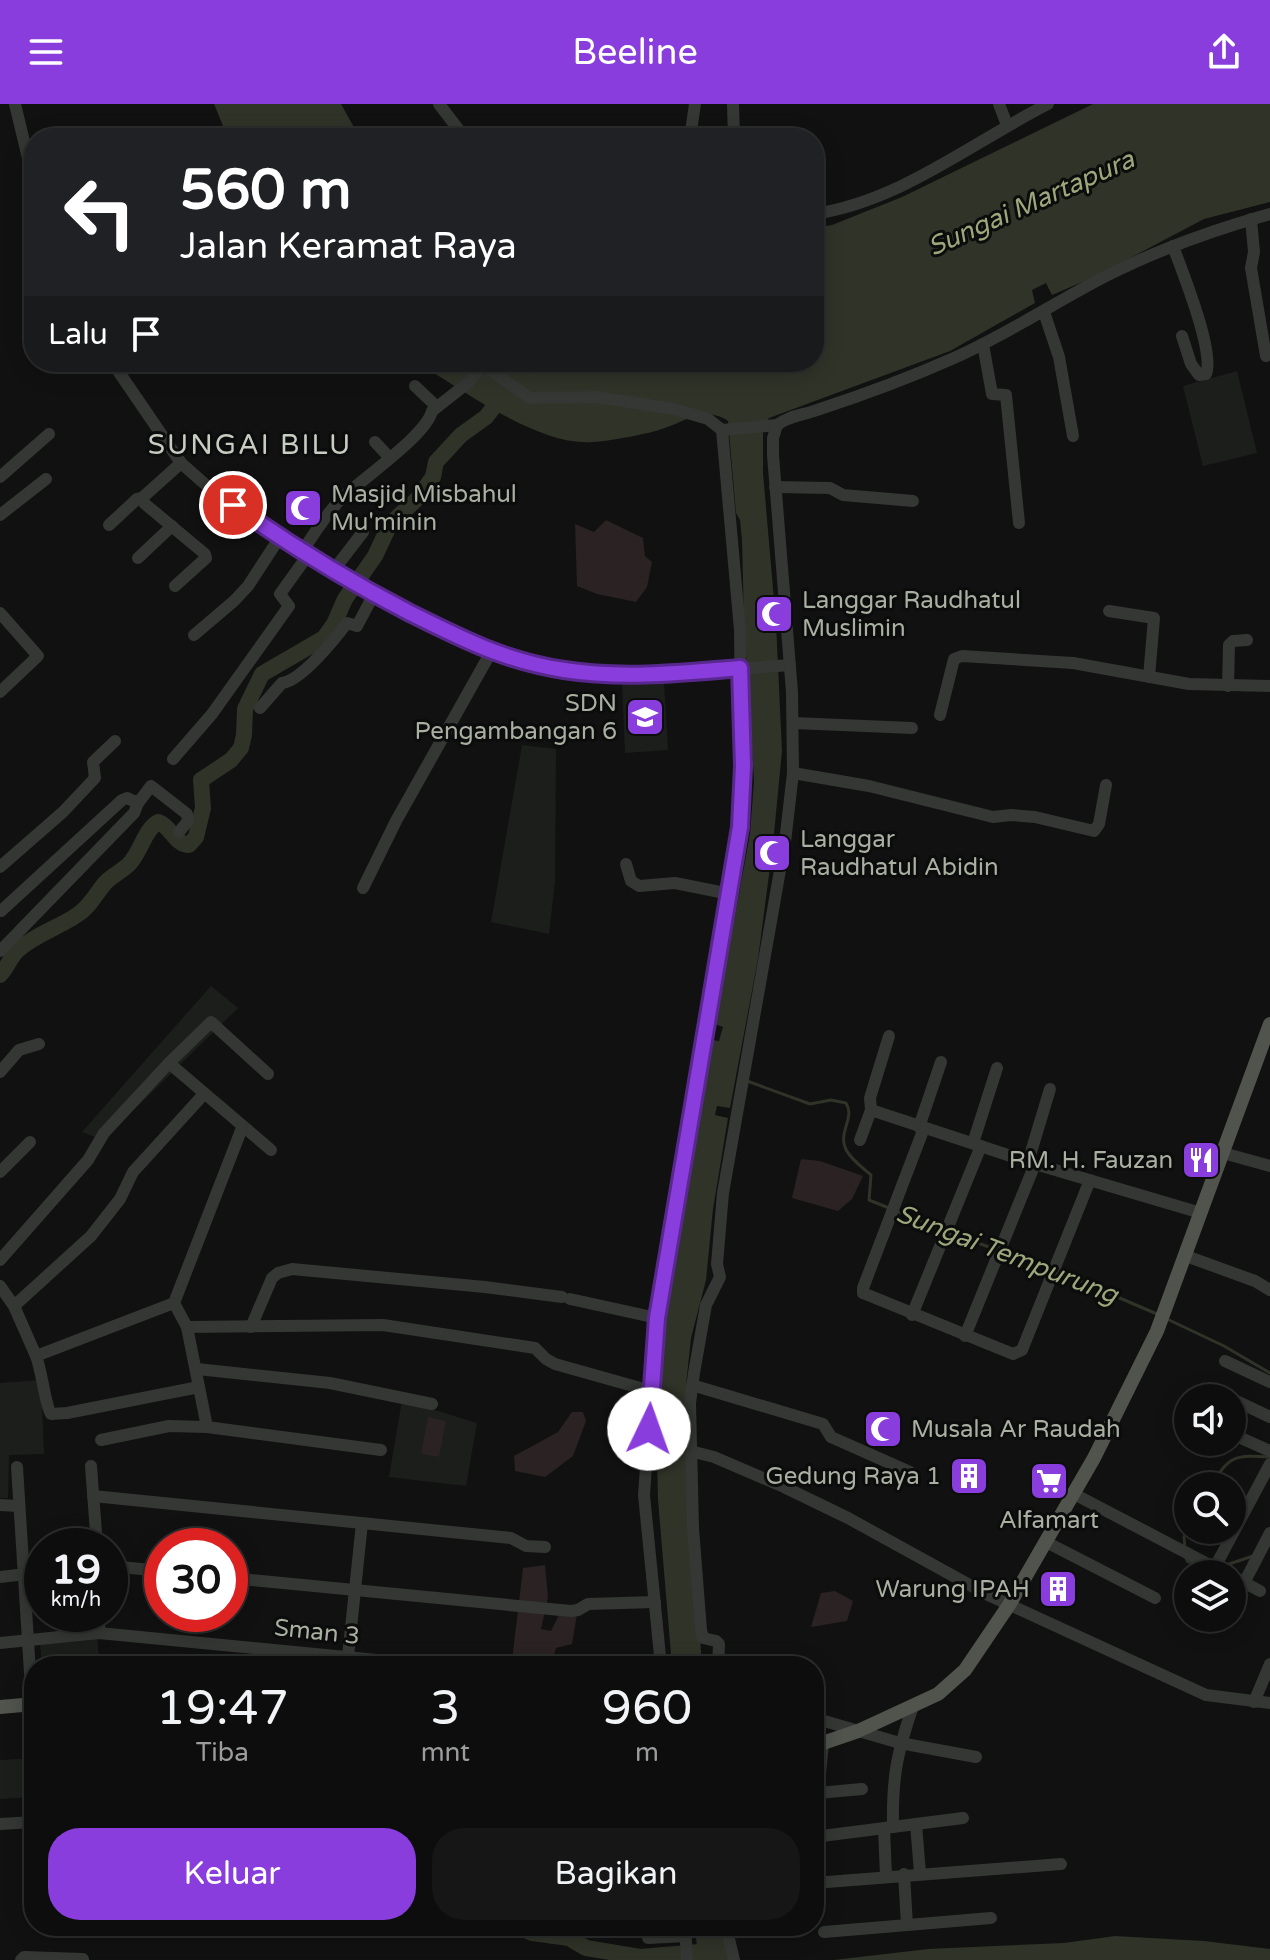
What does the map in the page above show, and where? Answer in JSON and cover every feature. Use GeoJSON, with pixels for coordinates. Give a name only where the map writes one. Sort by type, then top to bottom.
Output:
{"type":"FeatureCollection","features":[{"type":"Feature","properties":{"kind":"main road"},"geometry":{"type":"LineString","coordinates":[[824,1743],[858,1731],[938,1694],[959,1677],[1009,1605],[1074,1494],[1157,1331],[1270,1025]]}},
{"type":"Feature","properties":{"kind":"main road"},"geometry":{"type":"LineString","coordinates":[[0,1707],[24,1705]]}},
{"type":"Feature","properties":{"kind":"street"},"geometry":{"type":"LineString","coordinates":[[15,104],[24,141]]}},
{"type":"Feature","properties":{"kind":"street"},"geometry":{"type":"LineString","coordinates":[[439,104],[457,128]]}},
{"type":"Feature","properties":{"kind":"street"},"geometry":{"type":"LineString","coordinates":[[691,128],[695,104]]}},
{"type":"Feature","properties":{"kind":"street"},"geometry":{"type":"LineString","coordinates":[[733,104],[734,128]]}},
{"type":"Feature","properties":{"kind":"street"},"geometry":{"type":"LineString","coordinates":[[999,104],[1007,125]]}},
{"type":"Feature","properties":{"kind":"street"},"geometry":{"type":"LineString","coordinates":[[824,212],[877,198],[950,161],[1007,125],[1048,104]]}},
{"type":"Feature","properties":{"kind":"street"},"geometry":{"type":"LineString","coordinates":[[493,372],[530,398],[597,397],[674,409],[702,417],[724,430],[772,426],[914,375],[983,344],[1102,278],[1173,246],[1270,214]]}},
{"type":"Feature","properties":{"kind":"street"},"geometry":{"type":"LineString","coordinates":[[1251,219],[1254,252],[1251,268],[1266,356]]}},
{"type":"Feature","properties":{"kind":"street"},"geometry":{"type":"LineString","coordinates":[[1173,246],[1203,337],[1208,365],[1206,374],[1199,375],[1194,370],[1182,336]]}},
{"type":"Feature","properties":{"kind":"street"},"geometry":{"type":"LineString","coordinates":[[1044,312],[1059,357],[1073,436]]}},
{"type":"Feature","properties":{"kind":"street"},"geometry":{"type":"LineString","coordinates":[[983,344],[992,394],[1006,395],[1019,523]]}},
{"type":"Feature","properties":{"kind":"street"},"geometry":{"type":"LineString","coordinates":[[119,372],[181,463],[215,493],[333,571],[491,652],[563,670],[601,674],[671,674],[786,665]]}},
{"type":"Feature","properties":{"kind":"street"},"geometry":{"type":"LineString","coordinates":[[173,759],[212,714],[289,606],[280,594],[338,503],[413,437],[437,407],[477,372]]}},
{"type":"Feature","properties":{"kind":"street"},"geometry":{"type":"LineString","coordinates":[[415,386],[437,407]]}},
{"type":"Feature","properties":{"kind":"street"},"geometry":{"type":"LineString","coordinates":[[718,1656],[719,1644],[703,1638],[701,1630],[693,1528],[694,1452],[690,1403],[706,1305],[720,1277],[717,1264],[723,1193],[785,842],[793,773],[794,723],[786,665],[772,426]]}},
{"type":"Feature","properties":{"kind":"street"},"geometry":{"type":"LineString","coordinates":[[660,1656],[644,1495],[657,1318],[730,894],[742,800],[742,668],[724,430]]}},
{"type":"Feature","properties":{"kind":"street"},"geometry":{"type":"LineString","coordinates":[[0,477],[49,434]]}},
{"type":"Feature","properties":{"kind":"street"},"geometry":{"type":"LineString","coordinates":[[375,442],[389,457]]}},
{"type":"Feature","properties":{"kind":"street"},"geometry":{"type":"LineString","coordinates":[[109,525],[181,463]]}},
{"type":"Feature","properties":{"kind":"street"},"geometry":{"type":"LineString","coordinates":[[0,515],[46,479]]}},
{"type":"Feature","properties":{"kind":"street"},"geometry":{"type":"LineString","coordinates":[[775,487],[830,488],[843,495],[913,501]]}},
{"type":"Feature","properties":{"kind":"street"},"geometry":{"type":"LineString","coordinates":[[142,498],[204,552],[206,558],[175,586]]}},
{"type":"Feature","properties":{"kind":"street"},"geometry":{"type":"LineString","coordinates":[[138,558],[172,526]]}},
{"type":"Feature","properties":{"kind":"street"},"geometry":{"type":"LineString","coordinates":[[333,571],[363,532]]}},
{"type":"Feature","properties":{"kind":"street"},"geometry":{"type":"LineString","coordinates":[[194,635],[248,586],[280,537]]}},
{"type":"Feature","properties":{"kind":"street"},"geometry":{"type":"LineString","coordinates":[[260,708],[282,683],[292,681],[347,623],[357,626],[374,594]]}},
{"type":"Feature","properties":{"kind":"street"},"geometry":{"type":"LineString","coordinates":[[1109,611],[1154,618],[1149,677]]}},
{"type":"Feature","properties":{"kind":"street"},"geometry":{"type":"LineString","coordinates":[[0,613],[38,656],[0,692]]}},
{"type":"Feature","properties":{"kind":"street"},"geometry":{"type":"LineString","coordinates":[[1228,686],[1229,645],[1233,641],[1247,640]]}},
{"type":"Feature","properties":{"kind":"street"},"geometry":{"type":"LineString","coordinates":[[363,888],[396,821],[491,652]]}},
{"type":"Feature","properties":{"kind":"street"},"geometry":{"type":"LineString","coordinates":[[940,715],[957,656],[1073,663],[1189,684],[1270,686]]}},
{"type":"Feature","properties":{"kind":"street"},"geometry":{"type":"LineString","coordinates":[[794,723],[912,728]]}},
{"type":"Feature","properties":{"kind":"street"},"geometry":{"type":"LineString","coordinates":[[0,867],[63,812],[95,778],[93,762],[115,741]]}},
{"type":"Feature","properties":{"kind":"street"},"geometry":{"type":"LineString","coordinates":[[793,773],[869,786],[993,817],[1035,817],[1094,831],[1099,824],[1106,785]]}},
{"type":"Feature","properties":{"kind":"street"},"geometry":{"type":"LineString","coordinates":[[0,951],[134,813],[154,782],[187,814],[188,821],[179,832]]}},
{"type":"Feature","properties":{"kind":"street"},"geometry":{"type":"LineString","coordinates":[[18,930],[0,911],[122,800],[127,798],[138,803]]}},
{"type":"Feature","properties":{"kind":"street"},"geometry":{"type":"LineString","coordinates":[[626,864],[629,878],[636,885],[675,883],[730,894]]}},
{"type":"Feature","properties":{"kind":"street"},"geometry":{"type":"LineString","coordinates":[[0,1260],[88,1160],[104,1133],[211,1022],[268,1074]]}},
{"type":"Feature","properties":{"kind":"street"},"geometry":{"type":"LineString","coordinates":[[860,1140],[871,1110],[870,1098],[889,1036]]}},
{"type":"Feature","properties":{"kind":"street"},"geometry":{"type":"LineString","coordinates":[[0,1072],[19,1050],[39,1044]]}},
{"type":"Feature","properties":{"kind":"street"},"geometry":{"type":"LineString","coordinates":[[941,1062],[922,1128],[862,1291],[866,1296],[1013,1354],[1020,1353],[1090,1180]]}},
{"type":"Feature","properties":{"kind":"street"},"geometry":{"type":"LineString","coordinates":[[169,1063],[271,1150]]}},
{"type":"Feature","properties":{"kind":"street"},"geometry":{"type":"LineString","coordinates":[[912,1315],[977,1144],[997,1068]]}},
{"type":"Feature","properties":{"kind":"street"},"geometry":{"type":"LineString","coordinates":[[965,1336],[1000,1252],[1031,1163],[1050,1089]]}},
{"type":"Feature","properties":{"kind":"street"},"geometry":{"type":"LineString","coordinates":[[14,1306],[91,1236],[120,1199],[133,1172],[204,1094]]}},
{"type":"Feature","properties":{"kind":"street"},"geometry":{"type":"LineString","coordinates":[[871,1110],[1031,1163],[1201,1213]]}},
{"type":"Feature","properties":{"kind":"street"},"geometry":{"type":"LineString","coordinates":[[36,1356],[174,1303],[242,1128]]}},
{"type":"Feature","properties":{"kind":"street"},"geometry":{"type":"LineString","coordinates":[[0,1172],[30,1142]]}},
{"type":"Feature","properties":{"kind":"street"},"geometry":{"type":"LineString","coordinates":[[1223,1153],[1270,1166]]}},
{"type":"Feature","properties":{"kind":"street"},"geometry":{"type":"LineString","coordinates":[[1186,1256],[1255,1281],[1270,1290]]}},
{"type":"Feature","properties":{"kind":"street"},"geometry":{"type":"LineString","coordinates":[[251,1327],[272,1278],[292,1269],[485,1287],[566,1298],[657,1318]]}},
{"type":"Feature","properties":{"kind":"street"},"geometry":{"type":"LineString","coordinates":[[0,1286],[14,1306],[36,1356],[51,1414],[199,1387]]}},
{"type":"Feature","properties":{"kind":"street"},"geometry":{"type":"LineString","coordinates":[[174,1303],[187,1327],[207,1427]]}},
{"type":"Feature","properties":{"kind":"street"},"geometry":{"type":"LineString","coordinates":[[187,1327],[383,1325],[535,1348],[555,1364],[651,1391]]}},
{"type":"Feature","properties":{"kind":"street"},"geometry":{"type":"LineString","coordinates":[[1225,1361],[1270,1382]]}},
{"type":"Feature","properties":{"kind":"street"},"geometry":{"type":"LineString","coordinates":[[197,1369],[354,1387],[432,1404]]}},
{"type":"Feature","properties":{"kind":"street"},"geometry":{"type":"LineString","coordinates":[[692,1385],[823,1424],[831,1437],[910,1472]]}},
{"type":"Feature","properties":{"kind":"street"},"geometry":{"type":"LineString","coordinates":[[1246,1405],[1270,1417]]}},
{"type":"Feature","properties":{"kind":"street"},"geometry":{"type":"LineString","coordinates":[[101,1440],[169,1426],[207,1427],[381,1450]]}},
{"type":"Feature","properties":{"kind":"street"},"geometry":{"type":"LineString","coordinates":[[1246,1440],[1270,1451]]}},
{"type":"Feature","properties":{"kind":"street"},"geometry":{"type":"LineString","coordinates":[[694,1452],[729,1463],[848,1518],[1009,1605],[1206,1695],[1270,1703]]}},
{"type":"Feature","properties":{"kind":"street"},"geometry":{"type":"LineString","coordinates":[[1219,1560],[1270,1464]]}},
{"type":"Feature","properties":{"kind":"street"},"geometry":{"type":"LineString","coordinates":[[91,1466],[96,1528]]}},
{"type":"Feature","properties":{"kind":"street"},"geometry":{"type":"LineString","coordinates":[[17,1467],[24,1557]]}},
{"type":"Feature","properties":{"kind":"street"},"geometry":{"type":"LineString","coordinates":[[1074,1494],[1201,1560]]}},
{"type":"Feature","properties":{"kind":"street"},"geometry":{"type":"LineString","coordinates":[[93,1496],[511,1538],[526,1546],[545,1547]]}},
{"type":"Feature","properties":{"kind":"street"},"geometry":{"type":"LineString","coordinates":[[0,1505],[18,1506]]}},
{"type":"Feature","properties":{"kind":"street"},"geometry":{"type":"LineString","coordinates":[[348,1656],[362,1523]]}},
{"type":"Feature","properties":{"kind":"street"},"geometry":{"type":"LineString","coordinates":[[1246,1563],[1270,1533]]}},
{"type":"Feature","properties":{"kind":"street"},"geometry":{"type":"LineString","coordinates":[[1046,1542],[1155,1598]]}},
{"type":"Feature","properties":{"kind":"street"},"geometry":{"type":"LineString","coordinates":[[0,1577],[24,1574]]}},
{"type":"Feature","properties":{"kind":"street"},"geometry":{"type":"LineString","coordinates":[[248,1580],[571,1611],[588,1604],[655,1602]]}},
{"type":"Feature","properties":{"kind":"street"},"geometry":{"type":"LineString","coordinates":[[1246,1584],[1260,1591]]}},
{"type":"Feature","properties":{"kind":"street"},"geometry":{"type":"LineString","coordinates":[[30,1632],[31,1656]]}},
{"type":"Feature","properties":{"kind":"street","name":"Sman 3"},"geometry":{"type":"LineString","coordinates":[[0,1643],[99,1633],[303,1656]]}},
{"type":"Feature","properties":{"kind":"street"},"geometry":{"type":"LineString","coordinates":[[1254,1702],[1270,1664]]}},
{"type":"Feature","properties":{"kind":"street"},"geometry":{"type":"LineString","coordinates":[[886,1876],[893,1783],[900,1743],[913,1706]]}},
{"type":"Feature","properties":{"kind":"street"},"geometry":{"type":"LineString","coordinates":[[824,1721],[900,1743],[976,1757]]}},
{"type":"Feature","properties":{"kind":"street"},"geometry":{"type":"LineString","coordinates":[[824,1792],[862,1789]]}},
{"type":"Feature","properties":{"kind":"street"},"geometry":{"type":"LineString","coordinates":[[824,1836],[963,1818]]}},
{"type":"Feature","properties":{"kind":"street"},"geometry":{"type":"LineString","coordinates":[[0,1824],[24,1823]]}},
{"type":"Feature","properties":{"kind":"street"},"geometry":{"type":"LineString","coordinates":[[916,1824],[920,1873]]}},
{"type":"Feature","properties":{"kind":"street"},"geometry":{"type":"LineString","coordinates":[[824,1882],[1061,1864]]}},
{"type":"Feature","properties":{"kind":"street"},"geometry":{"type":"LineString","coordinates":[[904,1874],[907,1925]]}},
{"type":"Feature","properties":{"kind":"street"},"geometry":{"type":"LineString","coordinates":[[824,1932],[991,1918]]}},
{"type":"Feature","properties":{"kind":"street"},"geometry":{"type":"LineString","coordinates":[[686,1936],[687,1956]]}},
{"type":"Feature","properties":{"kind":"street"},"geometry":{"type":"LineString","coordinates":[[728,1936],[734,1960]]}},
{"type":"Feature","properties":{"kind":"street"},"geometry":{"type":"LineString","coordinates":[[21,1960],[24,1957],[83,1959]]}},
{"type":"Feature","properties":{"kind":"shaded area"},"geometry":{"type":"Polygon","coordinates":[[[1237,371],[1257,453],[1203,466],[1183,386],[1237,371]]]}},
{"type":"Feature","properties":{"kind":"shaded area"},"geometry":{"type":"Polygon","coordinates":[[[606,520],[643,538],[645,556],[652,562],[647,587],[636,602],[597,594],[577,586],[575,524],[594,532],[606,520]]]}},
{"type":"Feature","properties":{"kind":"shaded area","name":"SDN Pengambangan 6"},"geometry":{"type":"Polygon","coordinates":[[[664,681],[668,750],[625,753],[622,683],[664,681]]]}},
{"type":"Feature","properties":{"kind":"shaded area"},"geometry":{"type":"Polygon","coordinates":[[[522,745],[556,749],[555,881],[549,934],[491,922],[522,745]]]}},
{"type":"Feature","properties":{"kind":"shaded area"},"geometry":{"type":"Polygon","coordinates":[[[211,986],[238,1008],[103,1140],[82,1132],[211,986]]]}},
{"type":"Feature","properties":{"kind":"shaded area"},"geometry":{"type":"Polygon","coordinates":[[[801,1159],[820,1161],[863,1176],[852,1199],[838,1211],[792,1198],[801,1159]]]}},
{"type":"Feature","properties":{"kind":"shaded area"},"geometry":{"type":"Polygon","coordinates":[[[41,1380],[44,1454],[9,1455],[8,1498],[0,1498],[0,1383],[41,1380]]]}},
{"type":"Feature","properties":{"kind":"shaded area"},"geometry":{"type":"Polygon","coordinates":[[[402,1400],[477,1423],[466,1486],[389,1477],[402,1400]]]}},
{"type":"Feature","properties":{"kind":"shaded area"},"geometry":{"type":"Polygon","coordinates":[[[572,1412],[583,1412],[586,1421],[573,1456],[545,1477],[515,1471],[514,1456],[558,1432],[572,1412]]]}},
{"type":"Feature","properties":{"kind":"shaded area"},"geometry":{"type":"Polygon","coordinates":[[[428,1417],[446,1421],[439,1457],[421,1454],[428,1417]]]}},
{"type":"Feature","properties":{"kind":"shaded area"},"geometry":{"type":"Polygon","coordinates":[[[545,1565],[548,1598],[541,1629],[551,1631],[559,1615],[577,1614],[572,1644],[556,1648],[554,1656],[512,1656],[523,1568],[545,1565]]]}},
{"type":"Feature","properties":{"kind":"shaded area"},"geometry":{"type":"Polygon","coordinates":[[[835,1591],[853,1601],[847,1621],[811,1627],[821,1593],[835,1591]]]}},
{"type":"Feature","properties":{"kind":"shaded area"},"geometry":{"type":"Polygon","coordinates":[[[97,1637],[99,1656],[41,1656],[40,1643],[97,1637]]]}},
{"type":"Feature","properties":{"kind":"shaded area"},"geometry":{"type":"Polygon","coordinates":[[[24,1759],[24,1798],[0,1799],[0,1760],[24,1759]]]}},
{"type":"Feature","properties":{"kind":"water"},"geometry":{"type":"Polygon","coordinates":[[[214,104],[341,104],[354,128],[224,128],[214,104]]]}},
{"type":"Feature","properties":{"kind":"water","name":"Sungai Martapura"},"geometry":{"type":"Polygon","coordinates":[[[1093,104],[1270,104],[1270,202],[1204,219],[1096,276],[1052,295],[1046,283],[1032,290],[1035,303],[950,351],[769,418],[763,428],[763,473],[776,623],[782,751],[758,959],[730,1108],[717,1106],[715,1115],[728,1118],[713,1209],[706,1280],[691,1338],[686,1385],[687,1446],[701,1656],[671,1656],[658,1500],[656,1421],[666,1317],[712,1040],[719,1041],[723,1027],[715,1024],[750,834],[754,781],[742,540],[736,513],[728,421],[702,415],[635,436],[593,442],[572,441],[525,426],[432,372],[824,372],[824,226],[902,197],[1093,104]]]}},
{"type":"Feature","properties":{"kind":"water"},"geometry":{"type":"Polygon","coordinates":[[[696,1936],[725,1936],[729,1960],[698,1960],[696,1936]]]}},
{"type":"Feature","properties":{"kind":"water"},"geometry":{"type":"Polygon","coordinates":[[[1115,1936],[1204,1941],[1270,1949],[1270,1960],[834,1960],[928,1949],[1064,1943],[1115,1936]]]}},
{"type":"Feature","properties":{"kind":"waterway"},"geometry":{"type":"LineString","coordinates":[[0,975],[25,944],[82,912],[106,882],[130,863],[158,822],[184,844],[189,845],[196,837],[203,808],[201,780],[231,760],[241,748],[245,709],[262,674],[324,638],[345,599],[375,556],[390,524],[417,499],[433,477],[436,462],[461,435],[486,417],[521,372]]}},
{"type":"Feature","properties":{"kind":"waterway","name":"Sungai Tempurung"},"geometry":{"type":"LineString","coordinates":[[747,1081],[810,1104],[831,1100],[846,1103],[849,1114],[844,1135],[845,1147],[871,1175],[869,1200],[889,1208]]}},
{"type":"Feature","properties":{"kind":"waterway","name":"Sungai Tempurung"},"geometry":{"type":"LineString","coordinates":[[896,1211],[941,1229]]}},
{"type":"Feature","properties":{"kind":"waterway","name":"Sungai Tempurung"},"geometry":{"type":"LineString","coordinates":[[948,1232],[997,1250]]}},
{"type":"Feature","properties":{"kind":"waterway","name":"Sungai Tempurung"},"geometry":{"type":"LineString","coordinates":[[1005,1252],[1050,1268]]}},
{"type":"Feature","properties":{"kind":"waterway","name":"Sungai Tempurung"},"geometry":{"type":"LineString","coordinates":[[1057,1271],[1157,1314]]}},
{"type":"Feature","properties":{"kind":"waterway","name":"Sungai Tempurung"},"geometry":{"type":"LineString","coordinates":[[1167,1319],[1224,1346],[1270,1373]]}},
{"type":"Feature","properties":{"kind":"waterway","name":"Sungai Tempurung"},"geometry":{"type":"LineString","coordinates":[[1220,1472],[1234,1459],[1270,1457]]}},
{"type":"Feature","properties":{"kind":"waterway","name":"Sungai Tempurung"},"geometry":{"type":"LineString","coordinates":[[1185,1544],[1185,1549]]}},
{"type":"Feature","properties":{"kind":"waterway","name":"Sungai Tempurung"},"geometry":{"type":"LineString","coordinates":[[1241,1560],[1253,1556]]}},
{"type":"Feature","properties":{"kind":"waterway"},"geometry":{"type":"LineString","coordinates":[[554,1936],[569,1938],[586,1948],[640,1957],[711,1951]]}},
{"type":"Feature","properties":{"kind":"place","name":"Masjid Misbahul Mu'minin"},"geometry":{"type":"Point","coordinates":[303,508]}},
{"type":"Feature","properties":{"kind":"place","name":"Langgar Raudhatul Muslimin"},"geometry":{"type":"Point","coordinates":[774,614]}},
{"type":"Feature","properties":{"kind":"place","name":"SDN Pengambangan 6"},"geometry":{"type":"Point","coordinates":[645,717]}},
{"type":"Feature","properties":{"kind":"place","name":"Langgar Raudhatul Abidin"},"geometry":{"type":"Point","coordinates":[772,853]}},
{"type":"Feature","properties":{"kind":"place","name":"RM. H. Fauzan"},"geometry":{"type":"Point","coordinates":[1201,1160]}},
{"type":"Feature","properties":{"kind":"place","name":"Musala Ar Raudah"},"geometry":{"type":"Point","coordinates":[883,1429]}},
{"type":"Feature","properties":{"kind":"place","name":"Gedung Raya 1"},"geometry":{"type":"Point","coordinates":[969,1476]}},
{"type":"Feature","properties":{"kind":"place","name":"Alfamart"},"geometry":{"type":"Point","coordinates":[1049,1481]}},
{"type":"Feature","properties":{"kind":"place","name":"Warung IPAH"},"geometry":{"type":"Point","coordinates":[1058,1589]}},
{"type":"Feature","properties":{"kind":"district","name":"SUNGAI BILU"},"geometry":{"type":"Point","coordinates":[250,445]}},
{"type":"Feature","properties":{"kind":"route"},"geometry":{"type":"LineString","coordinates":[[233,505],[326,568],[491,652],[563,670],[601,674],[671,674],[740,668],[743,766],[740,827],[657,1318],[649,1429]]}}]}
